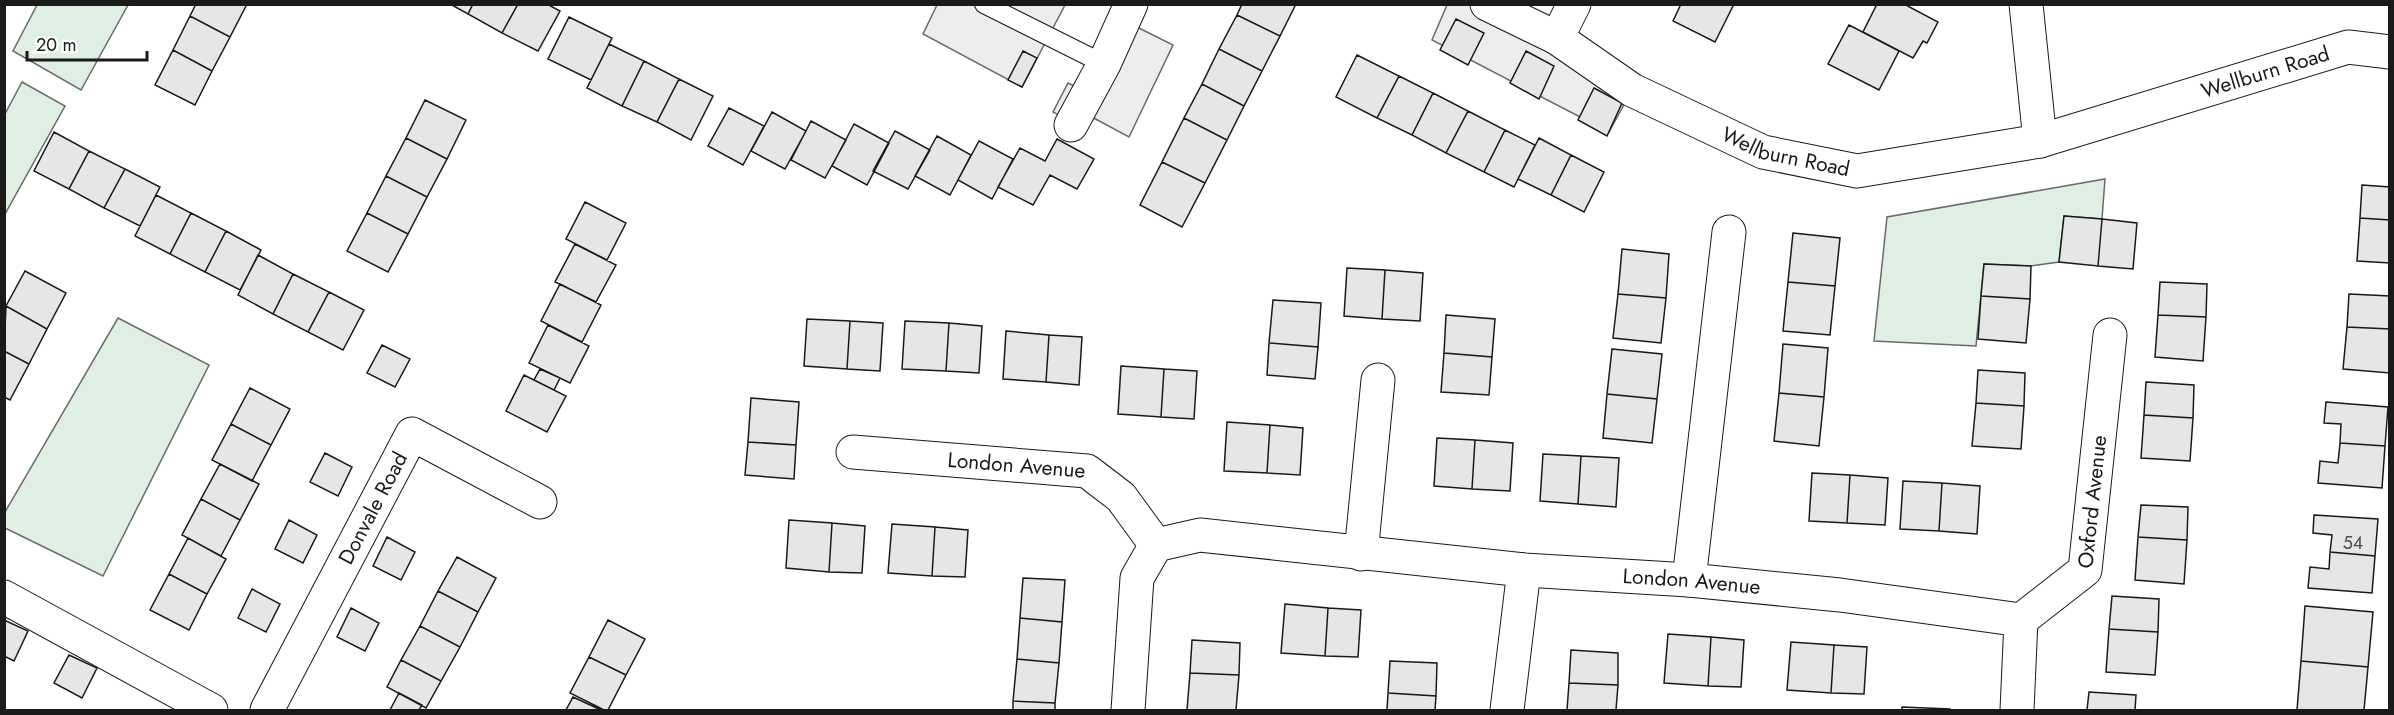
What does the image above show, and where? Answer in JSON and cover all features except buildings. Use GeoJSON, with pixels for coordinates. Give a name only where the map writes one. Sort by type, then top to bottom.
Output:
{"type":"FeatureCollection","features":[{"type":"Feature","properties":{"kind":"street"},"geometry":{"type":"LineString","coordinates":[[1071,125],[1104,64],[1131,4]]}},
{"type":"Feature","properties":{"kind":"street","name":"Wellburn Road"},"geometry":{"type":"LineString","coordinates":[[1487,4],[1557,38],[1632,90],[1764,152],[1857,171],[2040,141],[2348,47],[2390,52]]}},
{"type":"Feature","properties":{"kind":"street"},"geometry":{"type":"LineString","coordinates":[[1557,38],[1574,4]]}},
{"type":"Feature","properties":{"kind":"street"},"geometry":{"type":"LineString","coordinates":[[2026,4],[2040,141]]}},
{"type":"Feature","properties":{"kind":"street"},"geometry":{"type":"LineString","coordinates":[[1689,580],[1729,231]]}},
{"type":"Feature","properties":{"kind":"street","name":"Oxford Avenue"},"geometry":{"type":"LineString","coordinates":[[2021,620],[2085,570],[2110,335]]}},
{"type":"Feature","properties":{"kind":"street"},"geometry":{"type":"LineString","coordinates":[[1361,554],[1378,380]]}},
{"type":"Feature","properties":{"kind":"street","name":"Donvale Road"},"geometry":{"type":"LineString","coordinates":[[267,711],[412,434],[540,502]]}},
{"type":"Feature","properties":{"kind":"street","name":"London Avenue"},"geometry":{"type":"LineString","coordinates":[[853,452],[1087,471],[1121,497],[1156,546],[1200,536],[1524,570],[1689,580],[1840,595],[2021,620]]}},
{"type":"Feature","properties":{"kind":"street"},"geometry":{"type":"LineString","coordinates":[[1128,711],[1137,578],[1156,546]]}},
{"type":"Feature","properties":{"kind":"street"},"geometry":{"type":"LineString","coordinates":[[1507,711],[1524,570]]}},
{"type":"Feature","properties":{"kind":"street"},"geometry":{"type":"LineString","coordinates":[[4,597],[211,711]]}},
{"type":"Feature","properties":{"kind":"street"},"geometry":{"type":"LineString","coordinates":[[2017,711],[2021,620]]}},
{"type":"Feature","properties":{"kind":"lane"},"geometry":{"type":"LineString","coordinates":[[984,4],[1104,64]]}},
{"type":"Feature","properties":{"kind":"green space"},"geometry":{"type":"Polygon","coordinates":[[[37,5],[128,5],[81,90],[13,51],[37,5]]]}},
{"type":"Feature","properties":{"kind":"green space"},"geometry":{"type":"Polygon","coordinates":[[[22,82],[65,106],[5,214],[5,114],[22,82]]]}},
{"type":"Feature","properties":{"kind":"green space"},"geometry":{"type":"Polygon","coordinates":[[[2105,179],[2102,219],[2064,216],[2059,262],[2031,266],[1984,264],[1976,346],[1874,341],[1887,217],[2105,179]]]}},
{"type":"Feature","properties":{"kind":"green space"},"geometry":{"type":"Polygon","coordinates":[[[118,318],[209,365],[103,576],[5,528],[5,512],[118,318]]]}},
{"type":"Feature","properties":{"kind":"shaded area"},"geometry":{"type":"Polygon","coordinates":[[[937,5],[1065,5],[1022,87],[923,34],[937,5]]]}},
{"type":"Feature","properties":{"kind":"shaded area"},"geometry":{"type":"Polygon","coordinates":[[[1447,5],[1482,5],[1632,90],[1609,132],[1432,40],[1447,5]]]}},
{"type":"Feature","properties":{"kind":"shaded area"},"geometry":{"type":"Polygon","coordinates":[[[1137,27],[1173,45],[1129,137],[1090,116],[1082,127],[1053,112],[1068,83],[1099,98],[1137,27]]]}}]}
